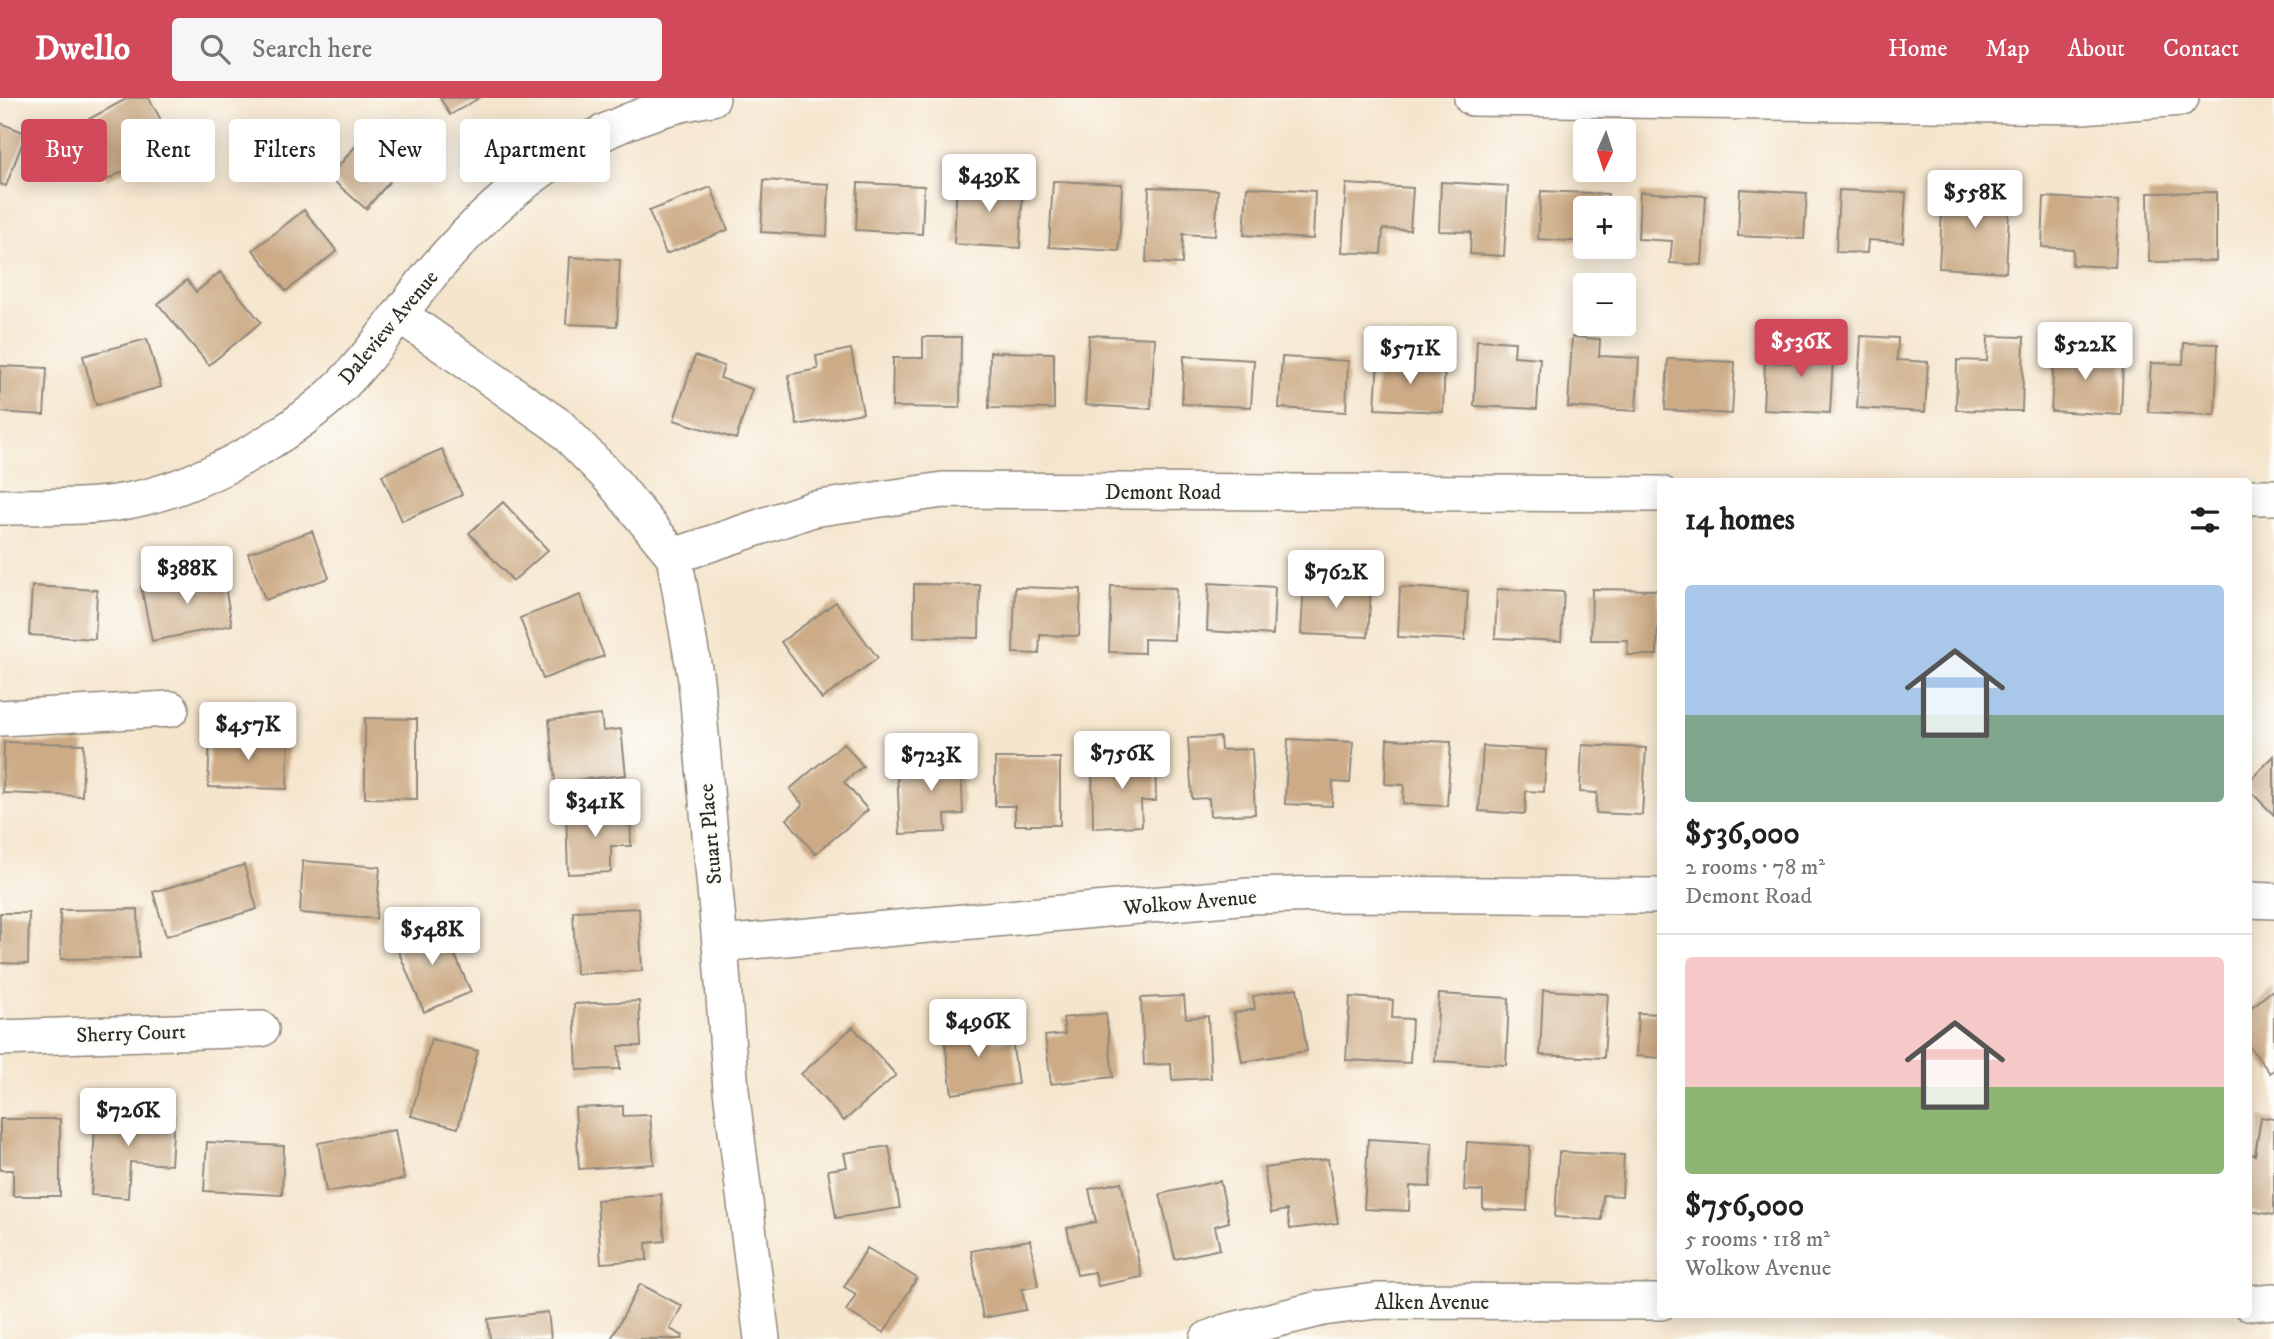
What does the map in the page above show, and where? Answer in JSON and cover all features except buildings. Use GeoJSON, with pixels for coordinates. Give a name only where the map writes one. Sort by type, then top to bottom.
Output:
{"type":"FeatureCollection","features":[{"type":"Feature","properties":{"kind":"street","name":"Daleview Avenue"},"geometry":{"type":"LineString","coordinates":[[0,508],[127,501],[167,490],[250,454],[325,401],[361,365],[429,277],[481,219],[541,168],[617,127],[654,113],[712,98]]}},
{"type":"Feature","properties":{"kind":"street"},"geometry":{"type":"LineString","coordinates":[[1472,98],[1955,102],[2082,106],[2181,98]]}},
{"type":"Feature","properties":{"kind":"street","name":"Stuart Place"},"geometry":{"type":"LineString","coordinates":[[400,315],[559,426],[610,478],[674,556],[696,680],[731,1090],[762,1339]]}},
{"type":"Feature","properties":{"kind":"street","name":"Demont Road"},"geometry":{"type":"LineString","coordinates":[[674,556],[813,509],[943,491],[1657,494]]}},
{"type":"Feature","properties":{"kind":"street"},"geometry":{"type":"LineString","coordinates":[[2252,497],[2274,497]]}},
{"type":"Feature","properties":{"kind":"street"},"geometry":{"type":"LineString","coordinates":[[0,718],[171,709]]}},
{"type":"Feature","properties":{"kind":"street","name":"Wolkow Avenue"},"geometry":{"type":"LineString","coordinates":[[720,944],[1249,896],[1657,896]]}},
{"type":"Feature","properties":{"kind":"street"},"geometry":{"type":"LineString","coordinates":[[2252,900],[2274,901]]}},
{"type":"Feature","properties":{"kind":"street","name":"Sherry Court"},"geometry":{"type":"LineString","coordinates":[[0,1038],[261,1028]]}},
{"type":"Feature","properties":{"kind":"street","name":"Alken Avenue"},"geometry":{"type":"LineString","coordinates":[[1208,1339],[1225,1332],[1323,1308],[1376,1301],[1657,1302]]}},
{"type":"Feature","properties":{"kind":"street"},"geometry":{"type":"LineString","coordinates":[[2252,1303],[2274,1301]]}}]}
